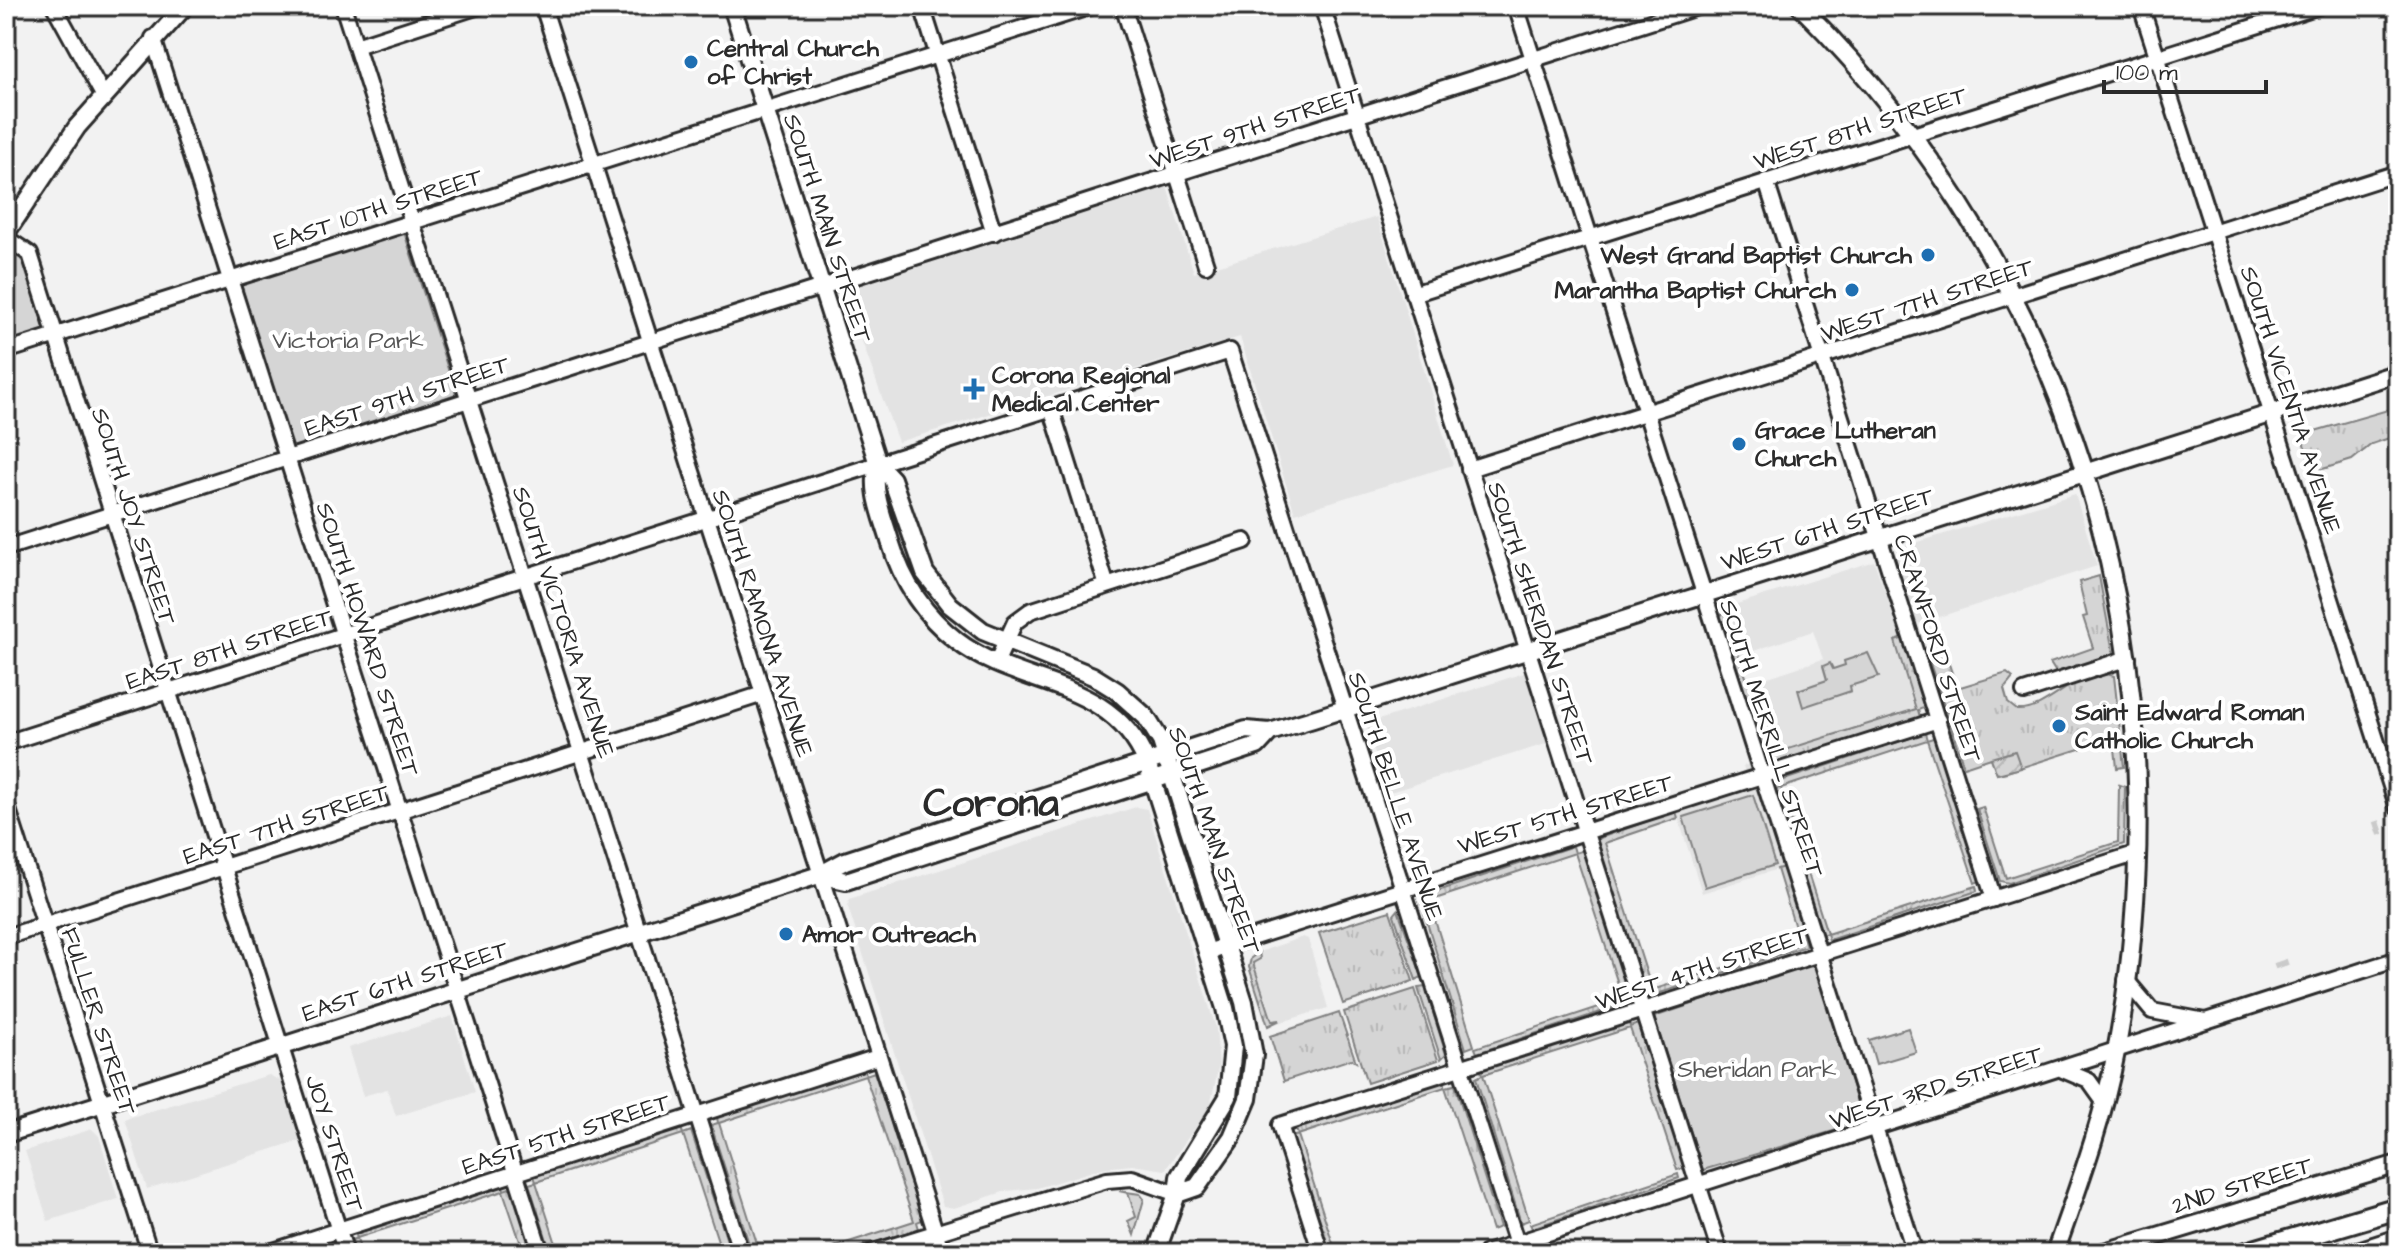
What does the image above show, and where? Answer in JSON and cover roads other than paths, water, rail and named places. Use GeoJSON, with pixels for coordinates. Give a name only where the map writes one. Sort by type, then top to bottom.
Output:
{"type":"FeatureCollection","features":[{"type":"Feature","properties":{"kind":"highway"},"geometry":{"type":"LineString","coordinates":[[2247,1253],[2398,1208]]}},
{"type":"Feature","properties":{"kind":"highway"},"geometry":{"type":"LineString","coordinates":[[2358,1253],[2398,1240]]}},
{"type":"Feature","properties":{"kind":"main road"},"geometry":{"type":"LineString","coordinates":[[6,236],[48,167],[103,95],[185,6]]}},
{"type":"Feature","properties":{"kind":"main road","name":"SOUTH MAIN STREET"},"geometry":{"type":"LineString","coordinates":[[732,6],[878,464],[892,479],[925,573],[971,624],[1093,676],[1117,691],[1146,717],[1167,756],[1252,1034],[1252,1084],[1232,1137],[1197,1187],[1177,1194]]}},
{"type":"Feature","properties":{"kind":"main road"},"geometry":{"type":"LineString","coordinates":[[1800,6],[1848,57],[1912,134],[1969,218],[2014,297],[2052,379],[2087,473],[2109,552],[2128,658],[2138,754],[2138,853],[2116,1052],[2104,1102],[2055,1253]]}},
{"type":"Feature","properties":{"kind":"main road","name":"WEST 6TH STREET"},"geometry":{"type":"LineString","coordinates":[[1167,756],[1246,730],[1270,732],[1345,709],[2398,373]]}},
{"type":"Feature","properties":{"kind":"main road","name":"SOUTH MAIN STREET"},"geometry":{"type":"LineString","coordinates":[[878,464],[873,483],[906,584],[934,620],[958,642],[1059,685],[1105,709],[1129,731],[1147,763],[1229,1021],[1232,1072],[1228,1097],[1179,1177],[1177,1194],[1156,1253]]}},
{"type":"Feature","properties":{"kind":"main road","name":"WEST 6TH STREET"},"geometry":{"type":"LineString","coordinates":[[1173,775],[1257,746],[1270,732]]}},
{"type":"Feature","properties":{"kind":"main road","name":"EAST 6TH STREET"},"geometry":{"type":"LineString","coordinates":[[6,1134],[819,875],[845,861],[1167,756]]}},
{"type":"Feature","properties":{"kind":"main road","name":"EAST 6TH STREET"},"geometry":{"type":"LineString","coordinates":[[819,875],[846,881],[1173,775]]}},
{"type":"Feature","properties":{"kind":"main road","name":"2ND STREET"},"geometry":{"type":"LineString","coordinates":[[2101,1253],[2398,1164]]}},
{"type":"Feature","properties":{"kind":"street"},"geometry":{"type":"LineString","coordinates":[[54,6],[103,95]]}},
{"type":"Feature","properties":{"kind":"street","name":"SOUTH VICTORIA AVENUE"},"geometry":{"type":"LineString","coordinates":[[343,6],[741,1253]]}},
{"type":"Feature","properties":{"kind":"street"},"geometry":{"type":"LineString","coordinates":[[356,46],[479,6]]}},
{"type":"Feature","properties":{"kind":"street","name":"SOUTH RAMONA AVENUE"},"geometry":{"type":"LineString","coordinates":[[543,6],[878,1057],[930,1234],[942,1253]]}},
{"type":"Feature","properties":{"kind":"street"},"geometry":{"type":"LineString","coordinates":[[922,6],[994,233]]}},
{"type":"Feature","properties":{"kind":"street","name":"EAST 10TH STREET"},"geometry":{"type":"LineString","coordinates":[[6,351],[1092,6]]}},
{"type":"Feature","properties":{"kind":"street"},"geometry":{"type":"LineString","coordinates":[[1123,6],[1206,265]]}},
{"type":"Feature","properties":{"kind":"street","name":"SOUTH SHERIDAN STREET"},"geometry":{"type":"LineString","coordinates":[[1322,6],[1720,1253]]}},
{"type":"Feature","properties":{"kind":"street","name":"SOUTH MERRILL STREET"},"geometry":{"type":"LineString","coordinates":[[1516,6],[1915,1253]]}},
{"type":"Feature","properties":{"kind":"street","name":"WEST 9TH STREET"},"geometry":{"type":"LineString","coordinates":[[821,287],[1358,118],[1700,6]]}},
{"type":"Feature","properties":{"kind":"street","name":"SOUTH VICENTIA AVENUE"},"geometry":{"type":"LineString","coordinates":[[2141,6],[2398,808]]}},
{"type":"Feature","properties":{"kind":"street","name":"WEST 8TH STREET"},"geometry":{"type":"LineString","coordinates":[[1413,294],[2319,6]]}},
{"type":"Feature","properties":{"kind":"street","name":"SOUTH HOWARD STREET"},"geometry":{"type":"LineString","coordinates":[[153,38],[541,1253]]}},
{"type":"Feature","properties":{"kind":"street","name":"WEST 7TH STREET"},"geometry":{"type":"LineString","coordinates":[[1469,469],[2398,173]]}},
{"type":"Feature","properties":{"kind":"street","name":"CRAWFORD STREET"},"geometry":{"type":"LineString","coordinates":[[1766,181],[1994,899]]}},
{"type":"Feature","properties":{"kind":"street","name":"SOUTH JOY STREET"},"geometry":{"type":"LineString","coordinates":[[6,236],[30,254],[53,336],[281,1047]]}},
{"type":"Feature","properties":{"kind":"street","name":"EAST 9TH STREET"},"geometry":{"type":"LineString","coordinates":[[6,548],[821,287]]}},
{"type":"Feature","properties":{"kind":"street","name":"SOUTH BELLE AVENUE"},"geometry":{"type":"LineString","coordinates":[[1051,408],[1230,351],[1519,1248]]}},
{"type":"Feature","properties":{"kind":"street"},"geometry":{"type":"LineString","coordinates":[[878,464],[1051,408],[1107,586]]}},
{"type":"Feature","properties":{"kind":"street","name":"EAST 8TH STREET"},"geometry":{"type":"LineString","coordinates":[[6,743],[878,464]]}},
{"type":"Feature","properties":{"kind":"street"},"geometry":{"type":"LineString","coordinates":[[997,661],[1015,622],[1030,611],[1245,541]]}},
{"type":"Feature","properties":{"kind":"street"},"geometry":{"type":"LineString","coordinates":[[2024,692],[2128,658]]}},
{"type":"Feature","properties":{"kind":"street","name":"EAST 7TH STREET"},"geometry":{"type":"LineString","coordinates":[[6,937],[763,694]]}},
{"type":"Feature","properties":{"kind":"street","name":"WEST 5TH STREET"},"geometry":{"type":"LineString","coordinates":[[1207,952],[1402,887],[1938,720]]}},
{"type":"Feature","properties":{"kind":"street","name":"FULLER STREET"},"geometry":{"type":"LineString","coordinates":[[6,803],[150,1253]]}},
{"type":"Feature","properties":{"kind":"street","name":"WEST 4TH STREET"},"geometry":{"type":"LineString","coordinates":[[1321,1253],[1280,1125],[2138,853]]}},
{"type":"Feature","properties":{"kind":"street","name":"WEST 3RD STREET"},"geometry":{"type":"LineString","coordinates":[[1486,1253],[1519,1248],[1699,1185],[2063,1070],[2398,959]]}},
{"type":"Feature","properties":{"kind":"street"},"geometry":{"type":"LineString","coordinates":[[2126,980],[2152,1011],[2210,1021]]}},
{"type":"Feature","properties":{"kind":"street","name":"JOY STREET"},"geometry":{"type":"LineString","coordinates":[[281,1047],[346,1253]]}},
{"type":"Feature","properties":{"kind":"street","name":"EAST 5TH STREET"},"geometry":{"type":"LineString","coordinates":[[267,1253],[878,1057]]}},
{"type":"Feature","properties":{"kind":"street"},"geometry":{"type":"LineString","coordinates":[[2063,1070],[2089,1081],[2104,1102]]}},
{"type":"Feature","properties":{"kind":"street"},"geometry":{"type":"LineString","coordinates":[[870,1253],[1121,1177],[1147,1181],[1177,1194]]}},
{"type":"Feature","properties":{"kind":"tunnel"},"geometry":{"type":"LineString","coordinates":[[2376,829],[2382,827]]}},
{"type":"Feature","properties":{"kind":"tunnel"},"geometry":{"type":"LineString","coordinates":[[2280,961],[2282,967]]}},
{"type":"Feature","properties":{"kind":"place","name":"Central Church of Christ"},"geometry":{"type":"Point","coordinates":[691,62]}},
{"type":"Feature","properties":{"kind":"place","name":"West Grand Baptist Church"},"geometry":{"type":"Point","coordinates":[1928,255]}},
{"type":"Feature","properties":{"kind":"place","name":"Marantha Baptist Church"},"geometry":{"type":"Point","coordinates":[1852,290]}},
{"type":"Feature","properties":{"kind":"place","name":"Corona Regional Medical Center"},"geometry":{"type":"Point","coordinates":[974,389]}},
{"type":"Feature","properties":{"kind":"place","name":"Grace Lutheran Church"},"geometry":{"type":"Point","coordinates":[1739,444]}},
{"type":"Feature","properties":{"kind":"place","name":"Saint Edward Roman Catholic Church"},"geometry":{"type":"Point","coordinates":[2059,726]}},
{"type":"Feature","properties":{"kind":"place","name":"Amor Outreach"},"geometry":{"type":"Point","coordinates":[786,934]}},
{"type":"Feature","properties":{"kind":"district","name":"Corona"},"geometry":{"type":"Point","coordinates":[991,802]}},
{"type":"Feature","properties":{"kind":"park label","name":"Victoria Park"},"geometry":{"type":"Point","coordinates":[348,340]}},
{"type":"Feature","properties":{"kind":"park label","name":"Sheridan Park"},"geometry":{"type":"Point","coordinates":[1757,1069]}}]}
